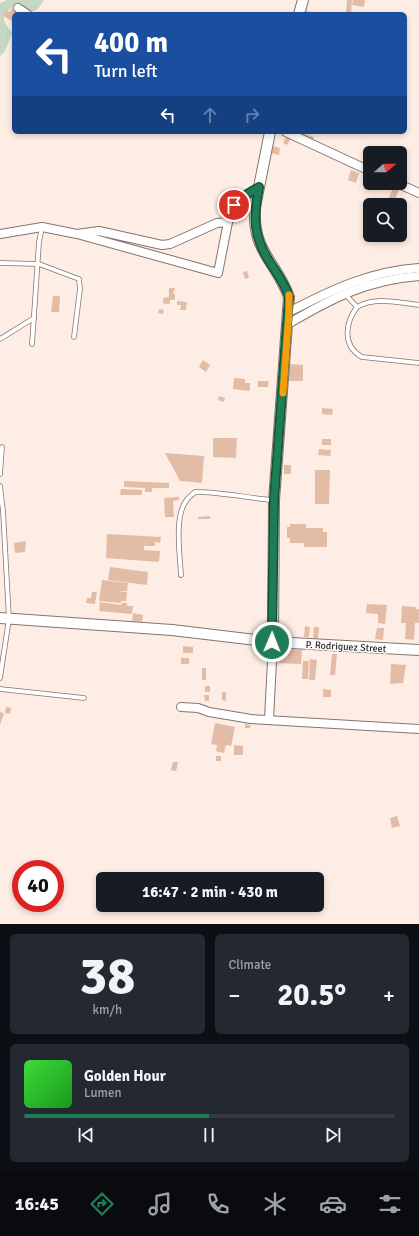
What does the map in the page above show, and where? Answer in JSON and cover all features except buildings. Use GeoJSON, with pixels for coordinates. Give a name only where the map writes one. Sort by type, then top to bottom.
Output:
{"type":"FeatureCollection","features":[{"type":"Feature","properties":{"kind":"street"},"geometry":{"type":"LineString","coordinates":[[300,12],[303,0]]}},
{"type":"Feature","properties":{"kind":"street"},"geometry":{"type":"LineString","coordinates":[[18,8],[24,12]]}},
{"type":"Feature","properties":{"kind":"street"},"geometry":{"type":"LineString","coordinates":[[269,719],[272,642],[274,500],[289,312],[289,297],[285,285],[266,256],[256,233],[254,207],[270,134]]}},
{"type":"Feature","properties":{"kind":"street"},"geometry":{"type":"LineString","coordinates":[[290,134],[363,168]]}},
{"type":"Feature","properties":{"kind":"street"},"geometry":{"type":"LineString","coordinates":[[0,234],[42,228],[77,234],[218,273],[228,222],[234,205],[239,199],[259,187]]}},
{"type":"Feature","properties":{"kind":"street"},"geometry":{"type":"LineString","coordinates":[[407,188],[419,193]]}},
{"type":"Feature","properties":{"kind":"street"},"geometry":{"type":"LineString","coordinates":[[77,234],[99,231],[162,245],[182,240],[217,223],[228,222]]}},
{"type":"Feature","properties":{"kind":"street"},"geometry":{"type":"LineString","coordinates":[[289,312],[324,294],[359,280],[399,269],[419,268]]}},
{"type":"Feature","properties":{"kind":"street"},"geometry":{"type":"LineString","coordinates":[[288,324],[327,300],[345,293],[379,282],[419,276]]}},
{"type":"Feature","properties":{"kind":"street","name":"P. Rodriguez Street"},"geometry":{"type":"LineString","coordinates":[[4,618],[172,630],[272,642],[419,650]]}},
{"type":"Feature","properties":{"kind":"street"},"geometry":{"type":"LineString","coordinates":[[181,707],[198,708],[209,712],[251,719],[419,729]]}},
{"type":"Feature","properties":{"kind":"lane"},"geometry":{"type":"LineString","coordinates":[[32,344],[39,242],[42,228]]}},
{"type":"Feature","properties":{"kind":"lane"},"geometry":{"type":"LineString","coordinates":[[0,263],[38,264],[79,279],[80,288],[74,337]]}},
{"type":"Feature","properties":{"kind":"lane"},"geometry":{"type":"LineString","coordinates":[[345,293],[357,307]]}},
{"type":"Feature","properties":{"kind":"lane"},"geometry":{"type":"LineString","coordinates":[[419,305],[378,301],[362,304],[357,307],[348,323],[347,332],[349,343],[357,354],[362,357],[419,363]]}},
{"type":"Feature","properties":{"kind":"lane"},"geometry":{"type":"LineString","coordinates":[[0,339],[34,318]]}},
{"type":"Feature","properties":{"kind":"lane"},"geometry":{"type":"LineString","coordinates":[[0,474],[2,447]]}},
{"type":"Feature","properties":{"kind":"lane"},"geometry":{"type":"LineString","coordinates":[[0,486],[3,511],[4,618],[0,678]]}},
{"type":"Feature","properties":{"kind":"lane"},"geometry":{"type":"LineString","coordinates":[[181,575],[179,534],[181,510],[186,500],[195,492],[225,493],[240,497],[274,500]]}},
{"type":"Feature","properties":{"kind":"lane"},"geometry":{"type":"LineString","coordinates":[[0,689],[84,698]]}},
{"type":"Feature","properties":{"kind":"green space"},"geometry":{"type":"Polygon","coordinates":[[[7,0],[44,0],[38,9],[31,12],[25,12],[18,4],[5,13],[5,23],[12,33],[5,51],[0,56],[0,3],[7,0]]]}},
{"type":"Feature","properties":{"kind":"slow traffic"},"geometry":{"type":"LineString","coordinates":[[283,393],[289,295]]}},
{"type":"Feature","properties":{"kind":"route"},"geometry":{"type":"LineString","coordinates":[[234,205],[239,199],[259,187],[254,207],[256,233],[261,247],[285,285],[289,297],[274,500],[272,642]]}}]}
